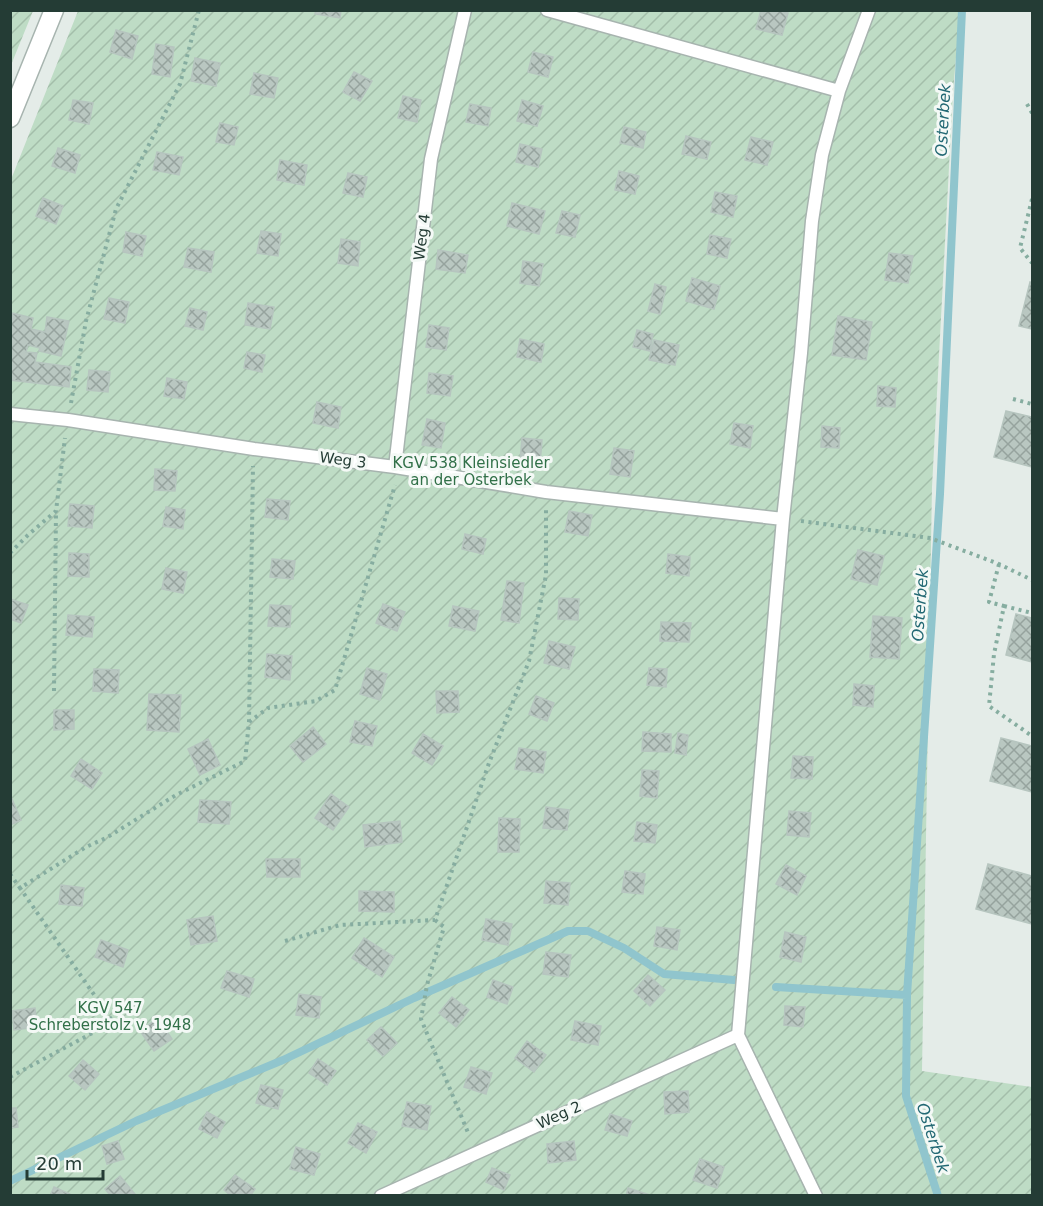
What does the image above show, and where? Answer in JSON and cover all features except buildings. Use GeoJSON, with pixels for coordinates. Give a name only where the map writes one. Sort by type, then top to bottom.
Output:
{"type":"FeatureCollection","features":[{"type":"Feature","properties":{"kind":"street"},"geometry":{"type":"LineString","coordinates":[[10,118],[54,10]]}},
{"type":"Feature","properties":{"kind":"lane","name":"Weg 4"},"geometry":{"type":"LineString","coordinates":[[395,467],[431,159],[465,10]]}},
{"type":"Feature","properties":{"kind":"lane"},"geometry":{"type":"LineString","coordinates":[[547,10],[575,14],[839,92]]}},
{"type":"Feature","properties":{"kind":"lane"},"geometry":{"type":"LineString","coordinates":[[816,1196],[738,1035],[783,519],[801,353],[812,221],[822,155],[839,92],[869,10]]}},
{"type":"Feature","properties":{"kind":"lane","name":"Weg 3"},"geometry":{"type":"LineString","coordinates":[[10,414],[68,420],[254,449],[395,467],[546,492],[783,519]]}},
{"type":"Feature","properties":{"kind":"lane","name":"Weg 2"},"geometry":{"type":"LineString","coordinates":[[381,1196],[738,1035]]}},
{"type":"Feature","properties":{"kind":"path"},"geometry":{"type":"LineString","coordinates":[[54,691],[56,511],[68,420],[86,321],[116,210],[180,84],[199,10]]}},
{"type":"Feature","properties":{"kind":"path"},"geometry":{"type":"LineString","coordinates":[[1028,104],[1032,113]]}},
{"type":"Feature","properties":{"kind":"path"},"geometry":{"type":"LineString","coordinates":[[1032,199],[1020,248],[1032,263]]}},
{"type":"Feature","properties":{"kind":"path"},"geometry":{"type":"LineString","coordinates":[[1013,399],[1032,404]]}},
{"type":"Feature","properties":{"kind":"path"},"geometry":{"type":"LineString","coordinates":[[20,888],[176,795],[245,761],[249,722],[254,449]]}},
{"type":"Feature","properties":{"kind":"path"},"geometry":{"type":"LineString","coordinates":[[249,722],[268,708],[316,701],[335,690],[395,485],[395,467]]}},
{"type":"Feature","properties":{"kind":"path"},"geometry":{"type":"LineString","coordinates":[[435,920],[489,763],[529,661],[546,575],[546,492]]}},
{"type":"Feature","properties":{"kind":"path"},"geometry":{"type":"LineString","coordinates":[[10,554],[56,511]]}},
{"type":"Feature","properties":{"kind":"path"},"geometry":{"type":"LineString","coordinates":[[783,519],[930,538],[999,564],[1032,580]]}},
{"type":"Feature","properties":{"kind":"path"},"geometry":{"type":"LineString","coordinates":[[999,564],[989,602],[1032,613]]}},
{"type":"Feature","properties":{"kind":"path"},"geometry":{"type":"LineString","coordinates":[[1004,606],[994,654],[989,706],[1032,736]]}},
{"type":"Feature","properties":{"kind":"path"},"geometry":{"type":"LineString","coordinates":[[10,874],[113,1022],[10,1077]]}},
{"type":"Feature","properties":{"kind":"path"},"geometry":{"type":"LineString","coordinates":[[285,941],[340,925],[435,920],[444,927],[421,1019],[476,1153]]}},
{"type":"Feature","properties":{"kind":"green space"},"geometry":{"type":"Polygon","coordinates":[[[10,11],[33,11],[11,65],[10,11]]]}},
{"type":"Feature","properties":{"kind":"green space","name":"KGV 538 Kleinsiedler an der Osterbek"},"geometry":{"type":"Polygon","coordinates":[[[78,11],[960,11],[953,92],[932,487],[922,1071],[1032,1087],[1032,1195],[11,1195],[10,182],[78,11]]]}},
{"type":"Feature","properties":{"kind":"waterway","name":"Osterbek"},"geometry":{"type":"LineString","coordinates":[[938,1196],[906,1096],[907,995],[940,494],[962,10]]}},
{"type":"Feature","properties":{"kind":"waterway"},"geometry":{"type":"LineString","coordinates":[[10,1181],[136,1121],[283,1060],[414,998],[568,931],[588,931],[624,948],[664,974],[734,980]]}},
{"type":"Feature","properties":{"kind":"waterway"},"geometry":{"type":"LineString","coordinates":[[776,987],[907,995]]}},
{"type":"Feature","properties":{"kind":"park label","name":"KGV 547 Schreberstolz v. 1948"},"geometry":{"type":"Point","coordinates":[110,1016]}}]}
